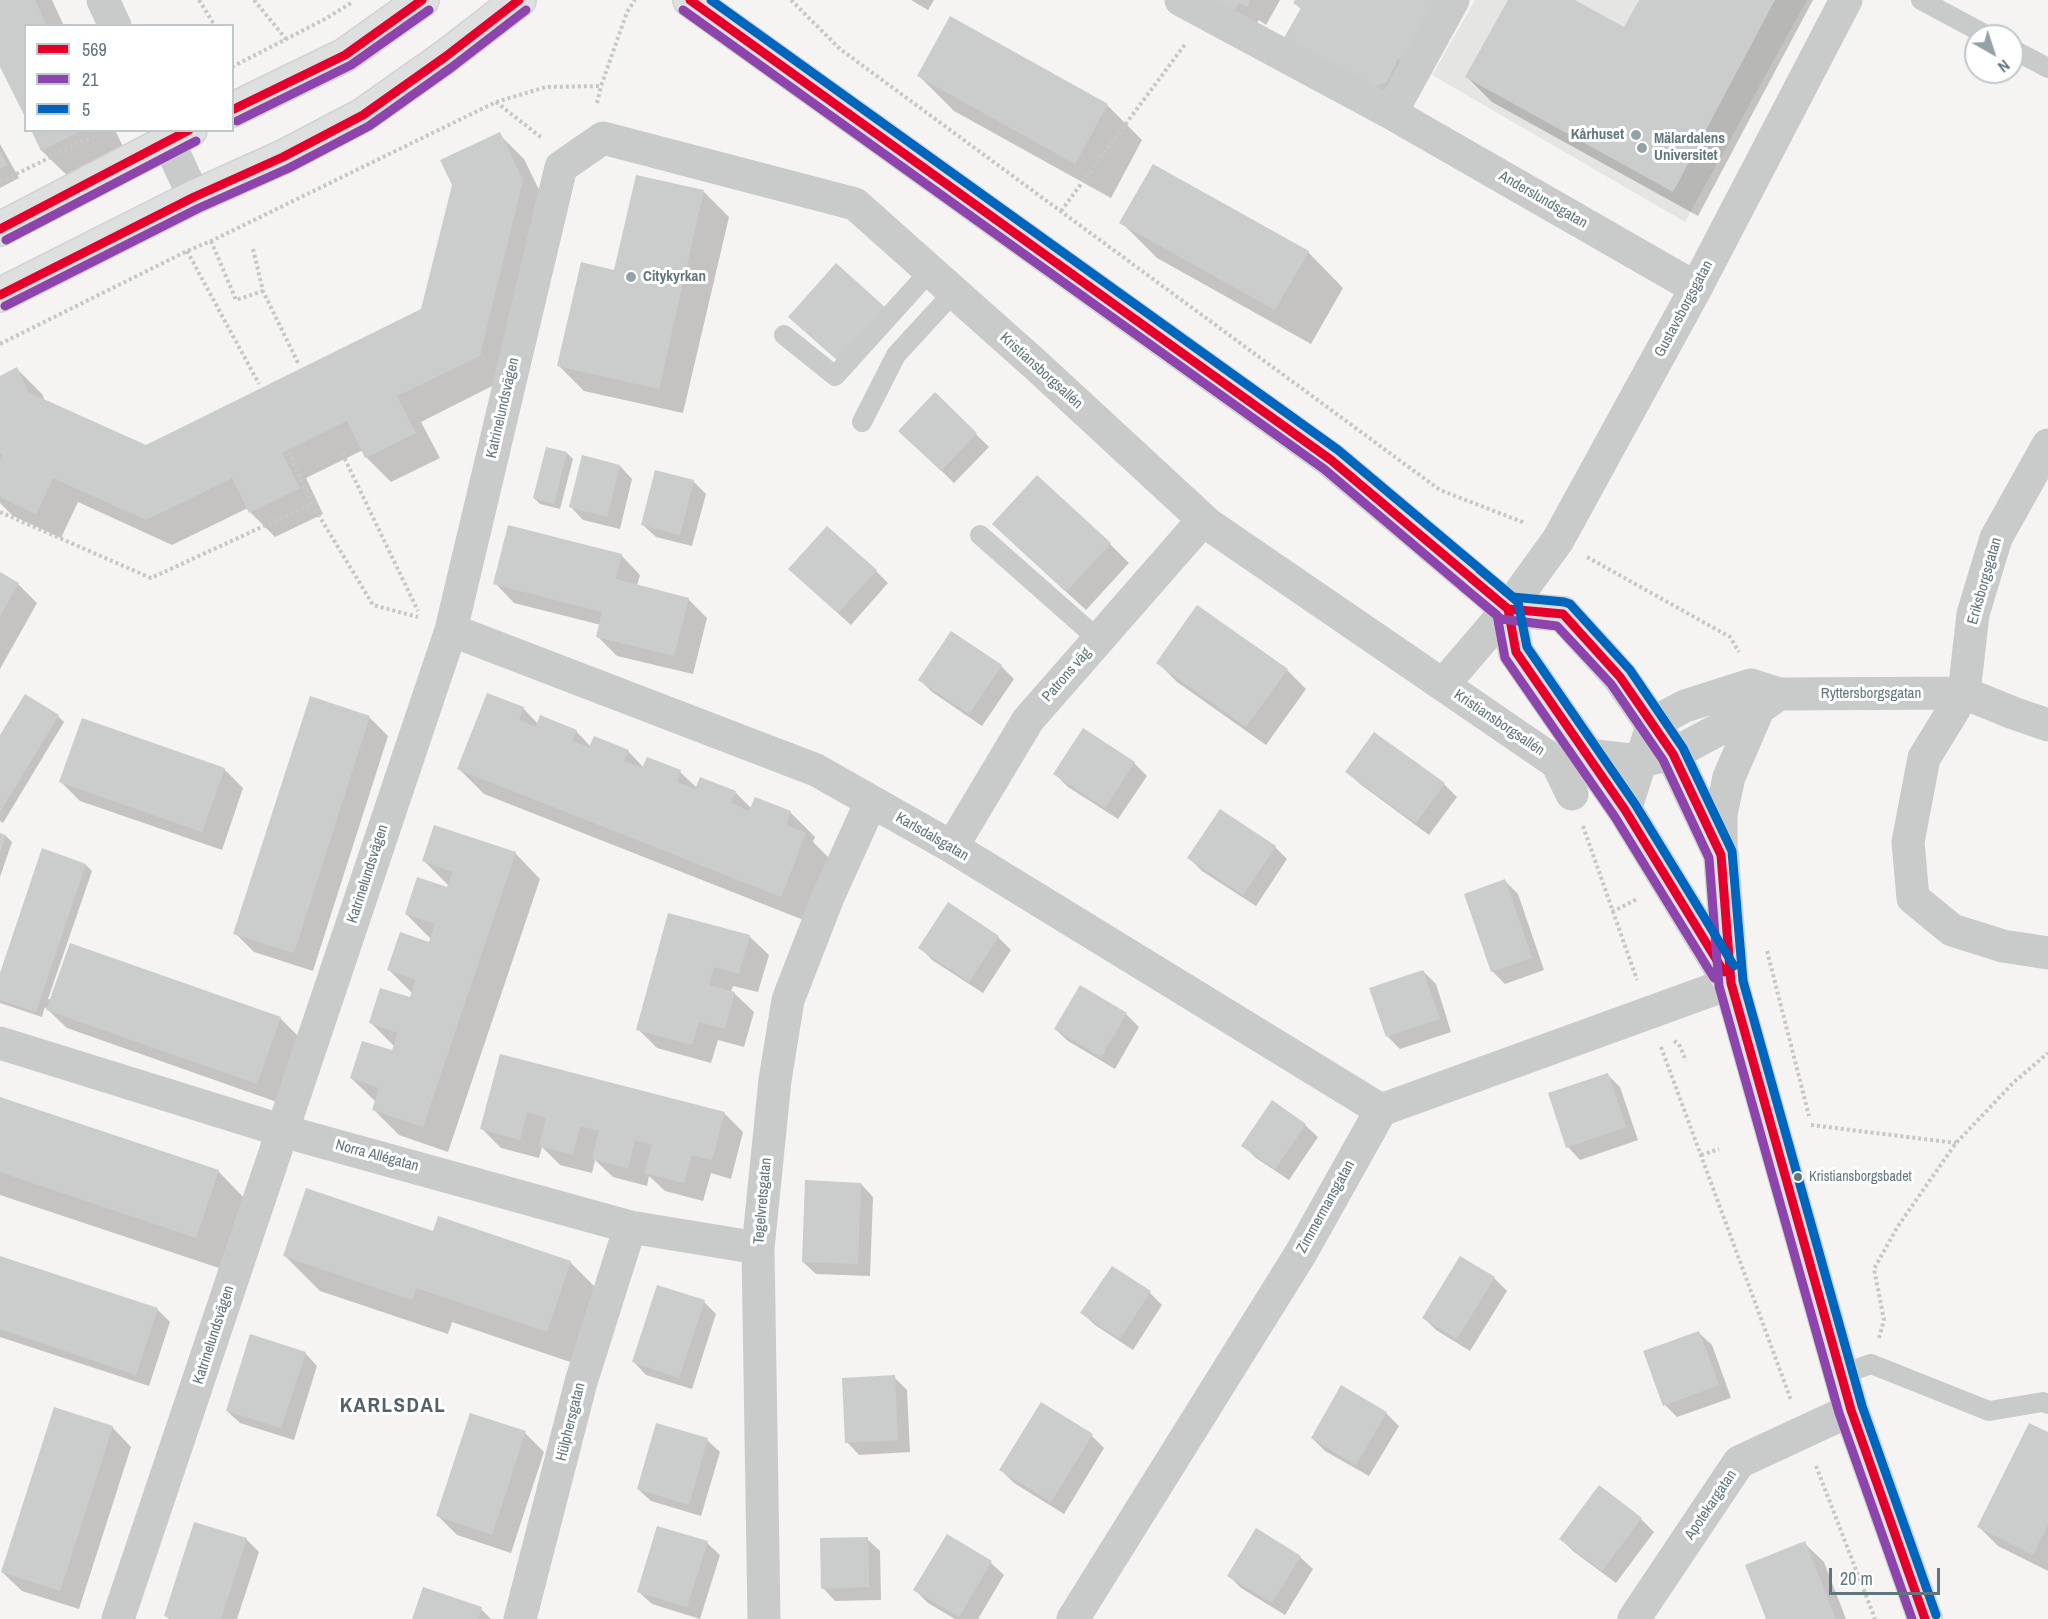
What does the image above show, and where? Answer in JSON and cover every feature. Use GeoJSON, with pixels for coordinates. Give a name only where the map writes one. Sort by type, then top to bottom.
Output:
{"type":"FeatureCollection","features":[{"type":"Feature","properties":{"kind":"street"},"geometry":{"type":"LineString","coordinates":[[103,0],[114,24]]}},
{"type":"Feature","properties":{"kind":"street"},"geometry":{"type":"LineString","coordinates":[[234,109],[345,55],[422,0]]}},
{"type":"Feature","properties":{"kind":"street"},"geometry":{"type":"LineString","coordinates":[[0,295],[194,197],[283,157],[363,115],[445,57],[519,0]]}},
{"type":"Feature","properties":{"kind":"street"},"geometry":{"type":"LineString","coordinates":[[690,0],[1331,460],[1508,609],[1563,614],[1620,677],[1653,723],[1673,754],[1721,855]]}},
{"type":"Feature","properties":{"kind":"street"},"geometry":{"type":"LineString","coordinates":[[1391,113],[1454,0]]}},
{"type":"Feature","properties":{"kind":"street","name":"Gustavsborgsgatan"},"geometry":{"type":"LineString","coordinates":[[1508,609],[1558,540],[1696,288],[1846,0]]}},
{"type":"Feature","properties":{"kind":"street","name":"Anderslundsgatan"},"geometry":{"type":"LineString","coordinates":[[1194,8],[1391,113],[1696,288]]}},
{"type":"Feature","properties":{"kind":"street"},"geometry":{"type":"LineString","coordinates":[[0,229],[173,134],[194,197]]}},
{"type":"Feature","properties":{"kind":"street","name":"Kristiansborgsallén"},"geometry":{"type":"LineString","coordinates":[[603,138],[855,204],[1203,520],[1557,763],[1572,794]]}},
{"type":"Feature","properties":{"kind":"street","name":"Katrinelundsvägen"},"geometry":{"type":"LineString","coordinates":[[118,1619],[373,858],[561,166],[603,138]]}},
{"type":"Feature","properties":{"kind":"street","name":"Eriksborgsgatan"},"geometry":{"type":"LineString","coordinates":[[1964,693],[1973,615],[1996,538],[2048,445]]}},
{"type":"Feature","properties":{"kind":"street","name":"Patrons väg"},"geometry":{"type":"LineString","coordinates":[[952,847],[1028,720],[1203,520]]}},
{"type":"Feature","properties":{"kind":"street"},"geometry":{"type":"LineString","coordinates":[[1508,609],[1516,652],[1625,810],[1731,983]]}},
{"type":"Feature","properties":{"kind":"street","name":"Kristiansborgsallén"},"geometry":{"type":"LineString","coordinates":[[1443,685],[1508,609]]}},
{"type":"Feature","properties":{"kind":"street","name":"Karlsdalsgatan"},"geometry":{"type":"LineString","coordinates":[[436,624],[816,770],[952,847],[1381,1110]]}},
{"type":"Feature","properties":{"kind":"street"},"geometry":{"type":"LineString","coordinates":[[1964,693],[1924,758],[1908,842],[1912,898],[1952,930],[2003,946],[2048,953]]}},
{"type":"Feature","properties":{"kind":"street","name":"Ryttersborgsgatan"},"geometry":{"type":"LineString","coordinates":[[1653,723],[1685,705],[1763,696],[1964,693],[2048,724]]}},
{"type":"Feature","properties":{"kind":"street"},"geometry":{"type":"LineString","coordinates":[[1763,696],[1729,777],[1721,814],[1721,855],[1731,983],[1840,1375],[1925,1619]]}},
{"type":"Feature","properties":{"kind":"street","name":"Ryttersborgsgatan"},"geometry":{"type":"LineString","coordinates":[[1587,755],[1639,761],[1673,754],[1763,696]]}},
{"type":"Feature","properties":{"kind":"street"},"geometry":{"type":"LineString","coordinates":[[1625,810],[1653,723]]}},
{"type":"Feature","properties":{"kind":"street","name":"Tegelvretsgatan"},"geometry":{"type":"LineString","coordinates":[[764,1619],[758,1248],[775,1080],[788,1000],[828,897],[871,802]]}},
{"type":"Feature","properties":{"kind":"street"},"geometry":{"type":"LineString","coordinates":[[1381,1110],[1731,983]]}},
{"type":"Feature","properties":{"kind":"street","name":"Norra Allégatan"},"geometry":{"type":"LineString","coordinates":[[0,1043],[283,1131],[630,1227],[758,1248]]}},
{"type":"Feature","properties":{"kind":"street","name":"Zimmermansgatan"},"geometry":{"type":"LineString","coordinates":[[1073,1619],[1300,1253],[1381,1110]]}},
{"type":"Feature","properties":{"kind":"street","name":"Hülphersgatan"},"geometry":{"type":"LineString","coordinates":[[520,1619],[581,1382],[630,1227]]}},
{"type":"Feature","properties":{"kind":"street","name":"Apotekargatan"},"geometry":{"type":"LineString","coordinates":[[1634,1619],[1739,1462],[1851,1410]]}},
{"type":"Feature","properties":{"kind":"lane"},"geometry":{"type":"LineString","coordinates":[[1921,0],[1966,24]]}},
{"type":"Feature","properties":{"kind":"lane"},"geometry":{"type":"LineString","coordinates":[[2024,55],[2048,68]]}},
{"type":"Feature","properties":{"kind":"lane"},"geometry":{"type":"LineString","coordinates":[[784,335],[835,376],[930,271]]}},
{"type":"Feature","properties":{"kind":"lane"},"geometry":{"type":"LineString","coordinates":[[862,422],[896,355],[954,292]]}},
{"type":"Feature","properties":{"kind":"lane"},"geometry":{"type":"LineString","coordinates":[[980,536],[1098,639]]}},
{"type":"Feature","properties":{"kind":"lane"},"geometry":{"type":"LineString","coordinates":[[1840,1375],[1871,1364],[1989,1411],[2043,1402],[2048,1404]]}},
{"type":"Feature","properties":{"kind":"path"},"geometry":{"type":"LineString","coordinates":[[199,0],[214,24]]}},
{"type":"Feature","properties":{"kind":"path"},"geometry":{"type":"LineString","coordinates":[[254,0],[285,39]]}},
{"type":"Feature","properties":{"kind":"path"},"geometry":{"type":"LineString","coordinates":[[234,66],[325,19],[356,0]]}},
{"type":"Feature","properties":{"kind":"path"},"geometry":{"type":"LineString","coordinates":[[0,344],[187,250],[211,241],[496,102],[546,87],[601,86],[627,12],[635,0]]}},
{"type":"Feature","properties":{"kind":"path"},"geometry":{"type":"LineString","coordinates":[[791,0],[840,49],[1440,490],[1525,523],[1730,637],[1763,696]]}},
{"type":"Feature","properties":{"kind":"path"},"geometry":{"type":"LineString","coordinates":[[1061,211],[1194,8]]}},
{"type":"Feature","properties":{"kind":"path"},"geometry":{"type":"LineString","coordinates":[[0,182],[102,132]]}},
{"type":"Feature","properties":{"kind":"path"},"geometry":{"type":"LineString","coordinates":[[211,241],[236,300],[263,291]]}},
{"type":"Feature","properties":{"kind":"path"},"geometry":{"type":"LineString","coordinates":[[253,249],[263,291],[299,365]]}},
{"type":"Feature","properties":{"kind":"path"},"geometry":{"type":"LineString","coordinates":[[187,250],[259,384]]}},
{"type":"Feature","properties":{"kind":"path"},"geometry":{"type":"LineString","coordinates":[[289,452],[312,504],[373,605],[436,624]]}},
{"type":"Feature","properties":{"kind":"path"},"geometry":{"type":"LineString","coordinates":[[342,453],[436,624]]}},
{"type":"Feature","properties":{"kind":"path"},"geometry":{"type":"LineString","coordinates":[[0,512],[151,578],[312,504]]}},
{"type":"Feature","properties":{"kind":"path"},"geometry":{"type":"LineString","coordinates":[[1572,794],[1648,1012],[1803,1432],[1875,1619]]}},
{"type":"Feature","properties":{"kind":"path"},"geometry":{"type":"LineString","coordinates":[[1764,942],[1814,1137]]}},
{"type":"Feature","properties":{"kind":"path"},"geometry":{"type":"LineString","coordinates":[[1871,1364],[1884,1320],[1874,1269],[1898,1226],[1956,1143],[2014,1082],[2048,1053]]}},
{"type":"Feature","properties":{"kind":"path"},"geometry":{"type":"LineString","coordinates":[[1811,1125],[1956,1143]]}},
{"type":"Feature","properties":{"kind":"path"},"geometry":{"type":"LineString","coordinates":[[1701,1155],[1719,1149]]}},
{"type":"Feature","properties":{"kind":"shaded area","name":"Mälardalens Universitet"},"geometry":{"type":"Polygon","coordinates":[[[1475,0],[1807,0],[1685,222],[1432,75],[1475,0]]]}},
{"type":"Feature","properties":{"kind":"building"},"geometry":{"type":"Polygon","coordinates":[[[0,0],[35,0],[46,24],[24,24],[24,115],[0,67],[0,0]]]}},
{"type":"Feature","properties":{"kind":"building"},"geometry":{"type":"Polygon","coordinates":[[[1209,0],[1250,0],[1247,7],[1239,2],[1233,13],[1209,0]]]}},
{"type":"Feature","properties":{"kind":"building"},"geometry":{"type":"Polygon","coordinates":[[[1295,0],[1440,0],[1405,62],[1398,58],[1387,82],[1374,87],[1281,43],[1301,8],[1293,3],[1295,0]]]}},
{"type":"Feature","properties":{"kind":"building","name":"Mälardalens Universitet"},"geometry":{"type":"Polygon","coordinates":[[[1508,0],[1575,0],[1624,27],[1639,0],[1775,0],[1673,192],[1465,77],[1508,0]]]}},
{"type":"Feature","properties":{"kind":"building"},"geometry":{"type":"Polygon","coordinates":[[[950,16],[1108,104],[1075,164],[917,76],[950,16]]]}},
{"type":"Feature","properties":{"kind":"building"},"geometry":{"type":"Polygon","coordinates":[[[32,132],[78,132],[41,151],[32,132]]]}},
{"type":"Feature","properties":{"kind":"building"},"geometry":{"type":"Polygon","coordinates":[[[500,132],[523,180],[480,356],[397,396],[416,433],[365,458],[347,421],[282,453],[300,488],[249,513],[232,478],[146,520],[53,478],[36,514],[0,497],[0,461],[3,455],[0,454],[0,376],[17,367],[28,392],[146,445],[421,309],[452,185],[440,160],[500,132]]]}},
{"type":"Feature","properties":{"kind":"building"},"geometry":{"type":"Polygon","coordinates":[[[0,151],[7,165],[0,169],[0,151]]]}},
{"type":"Feature","properties":{"kind":"building"},"geometry":{"type":"Polygon","coordinates":[[[1153,164],[1309,251],[1275,310],[1119,223],[1153,164]]]}},
{"type":"Feature","properties":{"kind":"building","name":"Citykyrkan"},"geometry":{"type":"Polygon","coordinates":[[[636,175],[704,190],[659,389],[557,366],[581,262],[614,270],[636,175]]]}},
{"type":"Feature","properties":{"kind":"building"},"geometry":{"type":"Polygon","coordinates":[[[836,263],[886,308],[838,361],[788,317],[836,263]]]}},
{"type":"Feature","properties":{"kind":"building"},"geometry":{"type":"Polygon","coordinates":[[[935,392],[977,433],[941,471],[898,431],[935,392]]]}},
{"type":"Feature","properties":{"kind":"building"},"geometry":{"type":"Polygon","coordinates":[[[546,447],[567,452],[554,504],[533,498],[546,447]]]}},
{"type":"Feature","properties":{"kind":"building"},"geometry":{"type":"Polygon","coordinates":[[[582,455],[620,465],[607,517],[569,507],[582,455]]]}},
{"type":"Feature","properties":{"kind":"building"},"geometry":{"type":"Polygon","coordinates":[[[655,470],[694,480],[680,535],[641,525],[655,470]]]}},
{"type":"Feature","properties":{"kind":"building"},"geometry":{"type":"Polygon","coordinates":[[[1037,475],[1111,543],[1066,592],[992,524],[1037,475]]]}},
{"type":"Feature","properties":{"kind":"building"},"geometry":{"type":"Polygon","coordinates":[[[508,525],[622,554],[616,579],[689,598],[674,656],[596,637],[602,612],[493,584],[508,525]]]}},
{"type":"Feature","properties":{"kind":"building"},"geometry":{"type":"Polygon","coordinates":[[[827,526],[877,570],[838,613],[788,569],[827,526]]]}},
{"type":"Feature","properties":{"kind":"building"},"geometry":{"type":"Polygon","coordinates":[[[0,572],[19,583],[0,616],[0,572]]]}},
{"type":"Feature","properties":{"kind":"building"},"geometry":{"type":"Polygon","coordinates":[[[1197,605],[1288,669],[1246,727],[1156,663],[1197,605]]]}},
{"type":"Feature","properties":{"kind":"building"},"geometry":{"type":"Polygon","coordinates":[[[951,631],[1002,665],[969,714],[918,680],[951,631]]]}},
{"type":"Feature","properties":{"kind":"building"},"geometry":{"type":"Polygon","coordinates":[[[487,693],[524,707],[519,720],[536,727],[540,715],[577,730],[572,741],[589,747],[594,736],[629,750],[624,761],[642,768],[647,757],[681,770],[677,782],[695,789],[700,777],[736,791],[731,803],[749,811],[755,797],[791,811],[786,825],[806,833],[781,897],[457,769],[487,693]]]}},
{"type":"Feature","properties":{"kind":"building"},"geometry":{"type":"Polygon","coordinates":[[[25,694],[59,715],[0,812],[0,735],[25,694]]]}},
{"type":"Feature","properties":{"kind":"building"},"geometry":{"type":"Polygon","coordinates":[[[310,696],[370,716],[294,953],[233,934],[310,696]]]}},
{"type":"Feature","properties":{"kind":"building"},"geometry":{"type":"Polygon","coordinates":[[[82,718],[225,768],[202,832],[59,782],[82,718]]]}},
{"type":"Feature","properties":{"kind":"building"},"geometry":{"type":"Polygon","coordinates":[[[1083,728],[1135,762],[1105,808],[1053,774],[1083,728]]]}},
{"type":"Feature","properties":{"kind":"building"},"geometry":{"type":"Polygon","coordinates":[[[1374,732],[1445,783],[1416,823],[1345,772],[1374,732]]]}},
{"type":"Feature","properties":{"kind":"building"},"geometry":{"type":"Polygon","coordinates":[[[1220,809],[1276,846],[1243,895],[1187,858],[1220,809]]]}},
{"type":"Feature","properties":{"kind":"building"},"geometry":{"type":"Polygon","coordinates":[[[434,825],[516,852],[423,1127],[372,1110],[379,1088],[350,1078],[362,1041],[392,1050],[398,1033],[369,1023],[380,988],[410,997],[416,980],[387,970],[400,932],[429,942],[435,924],[405,914],[417,877],[447,887],[453,872],[422,861],[434,825]]]}},
{"type":"Feature","properties":{"kind":"building"},"geometry":{"type":"Polygon","coordinates":[[[0,833],[6,835],[0,853],[0,833]]]}},
{"type":"Feature","properties":{"kind":"building"},"geometry":{"type":"Polygon","coordinates":[[[42,848],[86,864],[36,1012],[0,1000],[0,973],[42,848]]]}},
{"type":"Feature","properties":{"kind":"building"},"geometry":{"type":"Polygon","coordinates":[[[1505,879],[1532,958],[1491,972],[1464,894],[1505,879]]]}},
{"type":"Feature","properties":{"kind":"building"},"geometry":{"type":"Polygon","coordinates":[[[948,902],[999,936],[969,982],[918,948],[948,902]]]}},
{"type":"Feature","properties":{"kind":"building"},"geometry":{"type":"Polygon","coordinates":[[[668,913],[750,935],[739,974],[714,967],[709,985],[735,992],[725,1029],[699,1022],[692,1045],[636,1030],[668,913]]]}},
{"type":"Feature","properties":{"kind":"building"},"geometry":{"type":"Polygon","coordinates":[[[70,943],[281,1017],[257,1084],[46,1010],[70,943]]]}},
{"type":"Feature","properties":{"kind":"building"},"geometry":{"type":"Polygon","coordinates":[[[1423,970],[1440,1019],[1386,1037],[1369,988],[1423,970]]]}},
{"type":"Feature","properties":{"kind":"building"},"geometry":{"type":"Polygon","coordinates":[[[1080,985],[1127,1013],[1101,1057],[1054,1029],[1080,985]]]}},
{"type":"Feature","properties":{"kind":"building"},"geometry":{"type":"Polygon","coordinates":[[[500,1054],[725,1112],[712,1160],[692,1155],[684,1183],[644,1173],[652,1145],[635,1140],[628,1168],[592,1159],[599,1131],[580,1126],[573,1155],[539,1146],[546,1118],[527,1112],[520,1140],[480,1129],[500,1054]]]}},
{"type":"Feature","properties":{"kind":"building"},"geometry":{"type":"Polygon","coordinates":[[[1608,1073],[1626,1127],[1566,1148],[1548,1093],[1608,1073]]]}},
{"type":"Feature","properties":{"kind":"building"},"geometry":{"type":"Polygon","coordinates":[[[0,1097],[219,1170],[196,1238],[0,1172],[0,1097]]]}},
{"type":"Feature","properties":{"kind":"building"},"geometry":{"type":"Polygon","coordinates":[[[1272,1100],[1306,1124],[1275,1169],[1241,1146],[1272,1100]]]}},
{"type":"Feature","properties":{"kind":"building"},"geometry":{"type":"Polygon","coordinates":[[[805,1180],[861,1183],[858,1264],[802,1262],[805,1180]]]}},
{"type":"Feature","properties":{"kind":"building"},"geometry":{"type":"Polygon","coordinates":[[[306,1188],[433,1231],[438,1216],[571,1261],[547,1332],[416,1288],[412,1300],[283,1256],[306,1188]]]}},
{"type":"Feature","properties":{"kind":"building"},"geometry":{"type":"Polygon","coordinates":[[[0,1256],[158,1308],[136,1375],[0,1329],[0,1256]]]}},
{"type":"Feature","properties":{"kind":"building"},"geometry":{"type":"Polygon","coordinates":[[[1460,1256],[1495,1277],[1457,1339],[1422,1318],[1460,1256]]]}},
{"type":"Feature","properties":{"kind":"building"},"geometry":{"type":"Polygon","coordinates":[[[1112,1266],[1151,1291],[1120,1339],[1080,1313],[1112,1266]]]}},
{"type":"Feature","properties":{"kind":"building"},"geometry":{"type":"Polygon","coordinates":[[[657,1285],[705,1300],[679,1378],[632,1362],[657,1285]]]}},
{"type":"Feature","properties":{"kind":"building"},"geometry":{"type":"Polygon","coordinates":[[[1699,1331],[1719,1385],[1663,1406],[1643,1351],[1699,1331]]]}},
{"type":"Feature","properties":{"kind":"building"},"geometry":{"type":"Polygon","coordinates":[[[250,1334],[306,1352],[281,1428],[226,1411],[250,1334]]]}},
{"type":"Feature","properties":{"kind":"building"},"geometry":{"type":"Polygon","coordinates":[[[895,1375],[898,1440],[845,1443],[842,1378],[895,1375]]]}},
{"type":"Feature","properties":{"kind":"building"},"geometry":{"type":"Polygon","coordinates":[[[1341,1385],[1387,1412],[1356,1465],[1311,1438],[1341,1385]]]}},
{"type":"Feature","properties":{"kind":"building"},"geometry":{"type":"Polygon","coordinates":[[[1041,1402],[1093,1434],[1051,1502],[999,1470],[1041,1402]]]}},
{"type":"Feature","properties":{"kind":"building"},"geometry":{"type":"Polygon","coordinates":[[[54,1407],[113,1426],[60,1591],[1,1572],[54,1407]]]}},
{"type":"Feature","properties":{"kind":"building"},"geometry":{"type":"Polygon","coordinates":[[[470,1413],[526,1431],[492,1535],[436,1516],[470,1413]]]}},
{"type":"Feature","properties":{"kind":"building"},"geometry":{"type":"Polygon","coordinates":[[[656,1423],[708,1438],[689,1505],[637,1489],[656,1423]]]}},
{"type":"Feature","properties":{"kind":"building"},"geometry":{"type":"Polygon","coordinates":[[[2029,1423],[2048,1432],[2048,1525],[2033,1555],[1977,1527],[2029,1423]]]}},
{"type":"Feature","properties":{"kind":"building"},"geometry":{"type":"Polygon","coordinates":[[[1599,1485],[1642,1518],[1602,1571],[1559,1539],[1599,1485]]]}},
{"type":"Feature","properties":{"kind":"building"},"geometry":{"type":"Polygon","coordinates":[[[194,1522],[247,1538],[221,1619],[172,1619],[164,1616],[194,1522]]]}},
{"type":"Feature","properties":{"kind":"building"},"geometry":{"type":"Polygon","coordinates":[[[657,1526],[708,1541],[687,1607],[637,1592],[657,1526]]]}},
{"type":"Feature","properties":{"kind":"building"},"geometry":{"type":"Polygon","coordinates":[[[1256,1528],[1301,1556],[1272,1603],[1227,1576],[1256,1528]]]}},
{"type":"Feature","properties":{"kind":"building"},"geometry":{"type":"Polygon","coordinates":[[[947,1534],[992,1561],[959,1617],[913,1590],[947,1534]]]}},
{"type":"Feature","properties":{"kind":"building"},"geometry":{"type":"Polygon","coordinates":[[[868,1537],[869,1587],[821,1589],[820,1538],[868,1537]]]}},
{"type":"Feature","properties":{"kind":"building"},"geometry":{"type":"Polygon","coordinates":[[[1805,1541],[1836,1619],[1766,1619],[1745,1565],[1805,1541]]]}},
{"type":"Feature","properties":{"kind":"building"},"geometry":{"type":"Polygon","coordinates":[[[423,1587],[482,1607],[478,1619],[412,1619],[423,1587]]]}},
{"type":"Feature","properties":{"kind":"transit line","name":"569"},"geometry":{"type":"LineString","coordinates":[[234,109],[345,55],[422,0]]}},
{"type":"Feature","properties":{"kind":"transit line","name":"569"},"geometry":{"type":"LineString","coordinates":[[0,295],[194,197],[283,157],[363,115],[445,57],[519,0]]}},
{"type":"Feature","properties":{"kind":"transit line","name":"569"},"geometry":{"type":"LineString","coordinates":[[690,0],[1331,460],[1508,609],[1563,614],[1620,677],[1673,754],[1721,855],[1731,983],[1851,1410],[1925,1619]]}},
{"type":"Feature","properties":{"kind":"transit line","name":"5"},"geometry":{"type":"LineString","coordinates":[[711,0],[1338,450],[1513,597],[1570,604],[1630,670],[1683,748],[1732,851],[1743,981],[1862,1406],[1936,1615]]}},
{"type":"Feature","properties":{"kind":"transit line","name":"21"},"geometry":{"type":"LineString","coordinates":[[237,121],[351,65],[429,10]]}},
{"type":"Feature","properties":{"kind":"transit line","name":"21"},"geometry":{"type":"LineString","coordinates":[[5,306],[199,208],[289,168],[369,126],[452,67],[526,10]]}},
{"type":"Feature","properties":{"kind":"transit line","name":"21"},"geometry":{"type":"LineString","coordinates":[[683,10],[1324,469],[1501,619],[1557,626],[1611,684],[1663,760],[1709,858],[1719,986],[1839,1413],[1912,1619]]}},
{"type":"Feature","properties":{"kind":"transit line","name":"569"},"geometry":{"type":"LineString","coordinates":[[0,229],[185,132]]}},
{"type":"Feature","properties":{"kind":"transit line","name":"21"},"geometry":{"type":"LineString","coordinates":[[6,240],[196,141]]}},
{"type":"Feature","properties":{"kind":"transit line","name":"5"},"geometry":{"type":"LineString","coordinates":[[1479,569],[1518,602],[1527,647],[1635,804],[1734,966]]}},
{"type":"Feature","properties":{"kind":"transit line","name":"569"},"geometry":{"type":"LineString","coordinates":[[1471,578],[1508,609],[1516,652],[1625,810],[1724,972]]}},
{"type":"Feature","properties":{"kind":"transit line","name":"21"},"geometry":{"type":"LineString","coordinates":[[1463,587],[1497,615],[1505,658],[1615,817],[1714,978]]}},
{"type":"Feature","properties":{"kind":"place","name":"Kårhuset"},"geometry":{"type":"Point","coordinates":[1636,135]}},
{"type":"Feature","properties":{"kind":"place","name":"Mälardalens Universitet"},"geometry":{"type":"Point","coordinates":[1642,148]}},
{"type":"Feature","properties":{"kind":"place","name":"Citykyrkan"},"geometry":{"type":"Point","coordinates":[631,277]}},
{"type":"Feature","properties":{"kind":"place","name":"Kristiansborgsbadet"},"geometry":{"type":"Point","coordinates":[1798,1177]}},
{"type":"Feature","properties":{"kind":"district","name":"KARLSDAL"},"geometry":{"type":"Point","coordinates":[393,1406]}}]}
